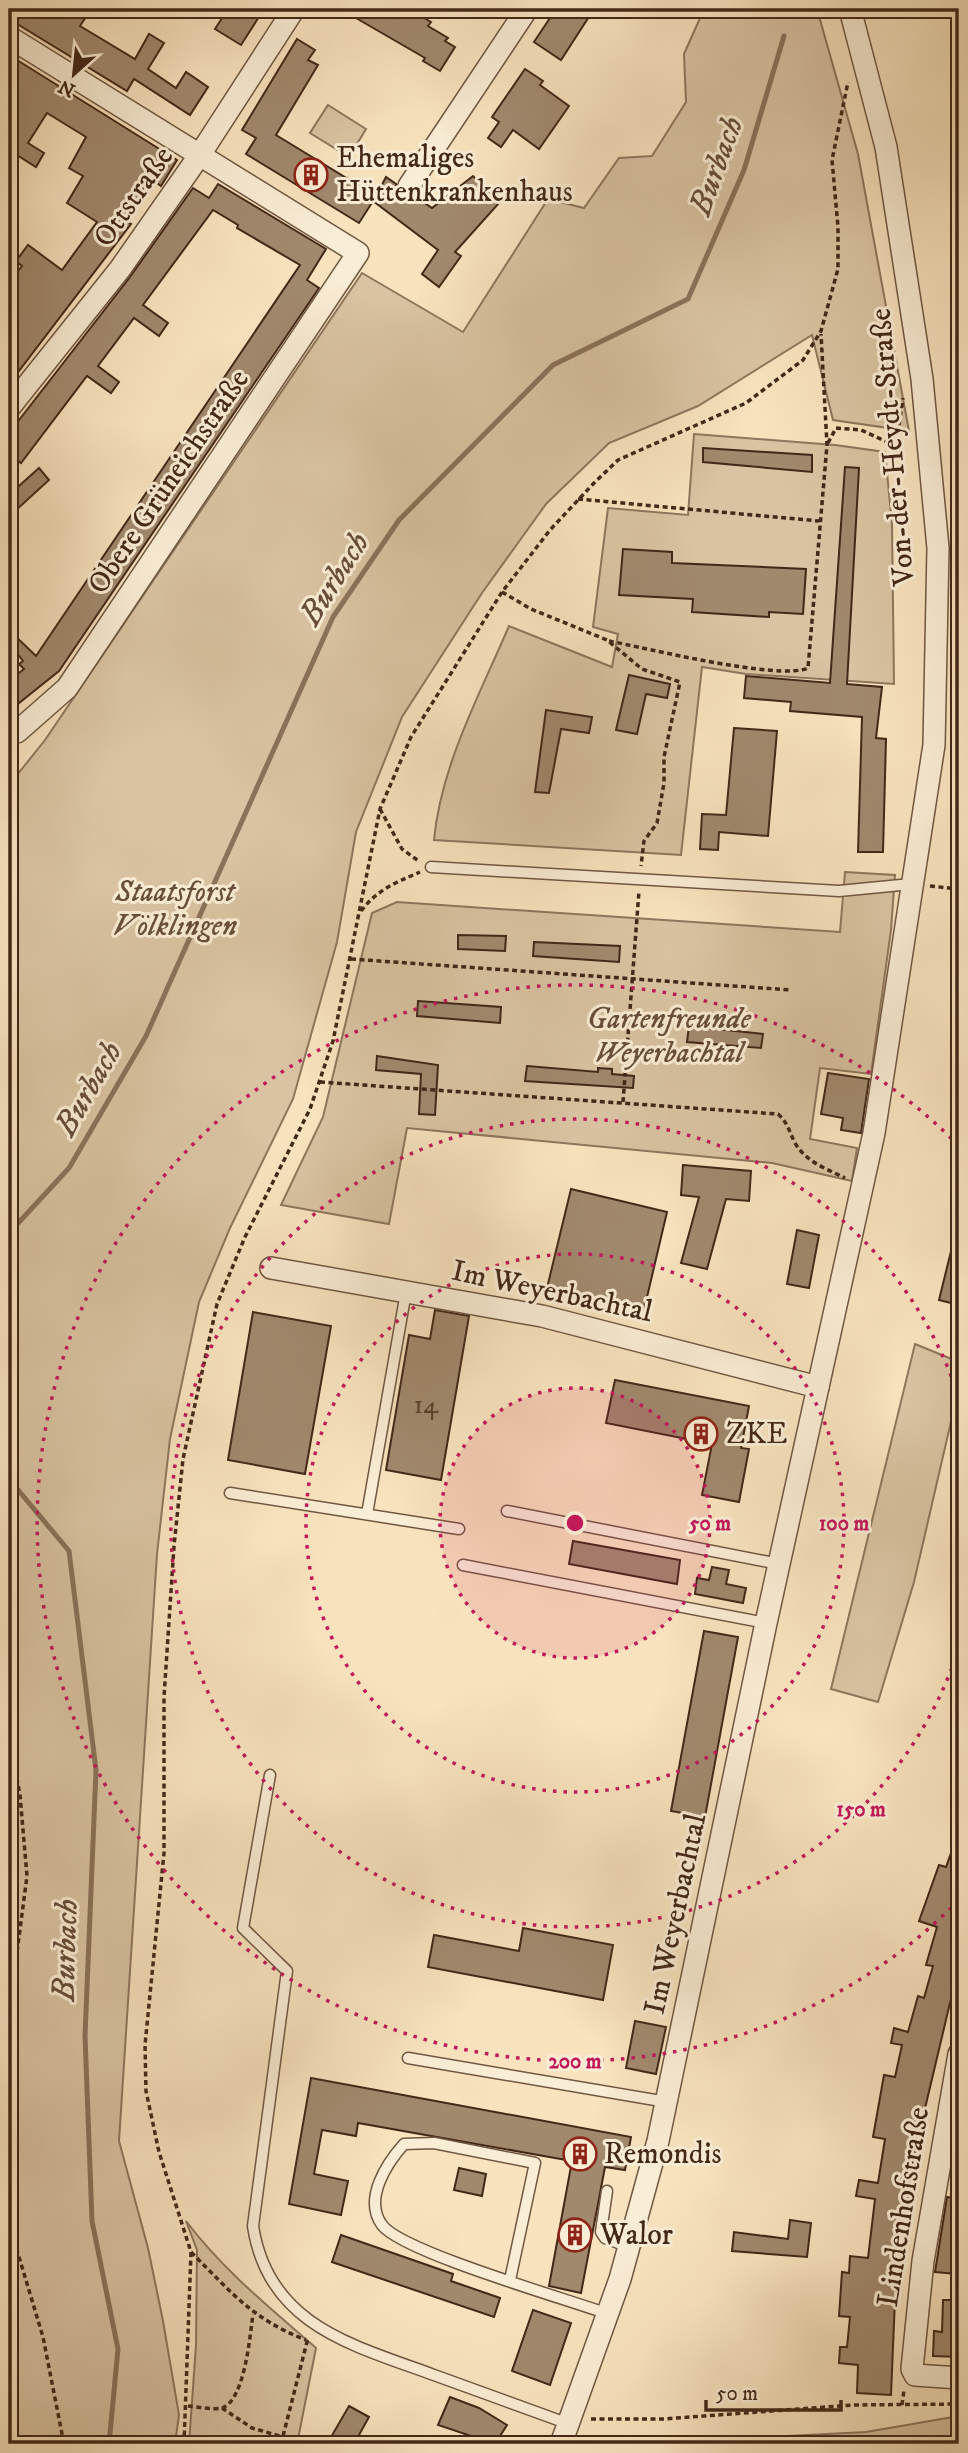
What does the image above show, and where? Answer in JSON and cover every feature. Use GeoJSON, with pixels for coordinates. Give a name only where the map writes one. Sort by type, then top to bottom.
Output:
{"type":"FeatureCollection","features":[{"type":"Feature","properties":{"kind":"street","name":"Ottstraße"},"geometry":{"type":"LineString","coordinates":[[9,408],[120,269],[199,156],[294,9]]}},
{"type":"Feature","properties":{"kind":"street"},"geometry":{"type":"LineString","coordinates":[[409,186],[527,9]]}},
{"type":"Feature","properties":{"kind":"street","name":"Von-der-Heydt-Straße"},"geometry":{"type":"LineString","coordinates":[[850,9],[886,147],[922,379],[938,548],[934,746],[916,885]]}},
{"type":"Feature","properties":{"kind":"street"},"geometry":{"type":"LineString","coordinates":[[9,37],[199,156]]}},
{"type":"Feature","properties":{"kind":"street","name":"Obere Grüneichstraße"},"geometry":{"type":"LineString","coordinates":[[17,732],[67,688],[358,253],[199,156]]}},
{"type":"Feature","properties":{"kind":"street","name":"Im Weyerbachtal"},"geometry":{"type":"LineString","coordinates":[[561,2444],[629,2247],[667,2102],[766,1623],[864,1183],[916,885]]}},
{"type":"Feature","properties":{"kind":"street","name":"Im Weyerbachtal"},"geometry":{"type":"LineString","coordinates":[[271,1268],[542,1316],[818,1387]]}},
{"type":"Feature","properties":{"kind":"street","name":"Lindenhofstraße"},"geometry":{"type":"LineString","coordinates":[[908,2375],[929,2222],[959,2054]]}},
{"type":"Feature","properties":{"kind":"street"},"geometry":{"type":"LineString","coordinates":[[908,2375],[959,2378]]}},
{"type":"Feature","properties":{"kind":"lane"},"geometry":{"type":"LineString","coordinates":[[431,867],[639,882],[839,891],[916,885]]}},
{"type":"Feature","properties":{"kind":"lane"},"geometry":{"type":"LineString","coordinates":[[367,1514],[407,1292]]}},
{"type":"Feature","properties":{"kind":"lane"},"geometry":{"type":"LineString","coordinates":[[230,1493],[459,1529]]}},
{"type":"Feature","properties":{"kind":"lane"},"geometry":{"type":"LineString","coordinates":[[507,1511],[779,1564]]}},
{"type":"Feature","properties":{"kind":"lane"},"geometry":{"type":"LineString","coordinates":[[463,1565],[766,1623]]}},
{"type":"Feature","properties":{"kind":"lane"},"geometry":{"type":"LineString","coordinates":[[270,1775],[243,1928],[287,1971],[253,2226],[257,2256],[269,2279],[289,2304],[337,2340],[569,2424]]}},
{"type":"Feature","properties":{"kind":"lane"},"geometry":{"type":"LineString","coordinates":[[408,2058],[667,2102]]}},
{"type":"Feature","properties":{"kind":"lane"},"geometry":{"type":"LineString","coordinates":[[510,2280],[535,2164],[435,2143],[404,2144],[384,2167],[375,2202],[380,2224],[398,2239],[420,2249],[608,2314]]}},
{"type":"Feature","properties":{"kind":"lane"},"geometry":{"type":"LineString","coordinates":[[607,2191],[601,2232],[604,2238],[629,2247]]}},
{"type":"Feature","properties":{"kind":"path"},"geometry":{"type":"LineString","coordinates":[[184,2444],[188,2406],[191,2252],[159,2152],[145,2091],[145,2045],[164,1853],[167,1633],[183,1459],[217,1304],[245,1237],[310,1109],[333,1041],[380,809],[411,737],[502,592],[578,499],[618,460],[746,403],[803,360],[821,331],[838,270],[838,227],[832,160],[849,77]]}},
{"type":"Feature","properties":{"kind":"path"},"geometry":{"type":"LineString","coordinates":[[502,592],[531,609],[607,640],[760,668],[800,672],[808,668],[827,445],[821,331]]}},
{"type":"Feature","properties":{"kind":"path"},"geometry":{"type":"LineString","coordinates":[[827,445],[836,428],[862,430],[896,446],[903,397],[922,379]]}},
{"type":"Feature","properties":{"kind":"path"},"geometry":{"type":"LineString","coordinates":[[578,499],[819,521]]}},
{"type":"Feature","properties":{"kind":"path"},"geometry":{"type":"LineString","coordinates":[[607,640],[642,669],[680,682],[664,757],[664,783],[657,823],[644,841],[623,1102]]}},
{"type":"Feature","properties":{"kind":"path"},"geometry":{"type":"LineString","coordinates":[[380,809],[402,849],[417,861],[431,867]]}},
{"type":"Feature","properties":{"kind":"path"},"geometry":{"type":"LineString","coordinates":[[359,914],[373,895],[398,879],[431,867]]}},
{"type":"Feature","properties":{"kind":"path"},"geometry":{"type":"LineString","coordinates":[[916,885],[959,889]]}},
{"type":"Feature","properties":{"kind":"path"},"geometry":{"type":"LineString","coordinates":[[351,959],[790,990]]}},
{"type":"Feature","properties":{"kind":"path"},"geometry":{"type":"LineString","coordinates":[[319,1082],[778,1114],[786,1122],[795,1143],[807,1158],[847,1179],[864,1183]]}},
{"type":"Feature","properties":{"kind":"path"},"geometry":{"type":"LineString","coordinates":[[9,1736],[20,1795],[27,1877],[9,2013]]}},
{"type":"Feature","properties":{"kind":"path"},"geometry":{"type":"LineString","coordinates":[[9,2207],[10,2227],[43,2337],[64,2444]]}},
{"type":"Feature","properties":{"kind":"path"},"geometry":{"type":"LineString","coordinates":[[191,2252],[253,2314],[274,2328],[306,2340]]}},
{"type":"Feature","properties":{"kind":"path"},"geometry":{"type":"LineString","coordinates":[[221,2408],[231,2401],[243,2374],[253,2314]]}},
{"type":"Feature","properties":{"kind":"path"},"geometry":{"type":"LineString","coordinates":[[281,2444],[306,2340],[318,2328]]}},
{"type":"Feature","properties":{"kind":"path"},"geometry":{"type":"LineString","coordinates":[[902,2405],[908,2375]]}},
{"type":"Feature","properties":{"kind":"path"},"geometry":{"type":"LineString","coordinates":[[569,2424],[581,2419],[663,2419],[853,2405],[959,2404]]}},
{"type":"Feature","properties":{"kind":"path"},"geometry":{"type":"LineString","coordinates":[[188,2406],[221,2408],[252,2428],[283,2437]]}},
{"type":"Feature","properties":{"kind":"green space","name":"Staatsforst Völklingen"},"geometry":{"type":"Polygon","coordinates":[[[704,9],[817,9],[858,154],[909,431],[833,420],[812,335],[698,406],[609,443],[546,504],[482,593],[402,717],[356,832],[337,942],[293,1099],[230,1228],[199,1302],[170,1439],[157,1554],[119,2141],[148,2248],[163,2321],[179,2415],[175,2444],[9,2444],[9,785],[45,740],[362,273],[463,332],[548,199],[584,208],[619,158],[652,156],[686,102],[684,54],[704,9]]]}},
{"type":"Feature","properties":{"kind":"green space"},"geometry":{"type":"Polygon","coordinates":[[[328,105],[366,129],[349,157],[310,133],[328,105]]]}},
{"type":"Feature","properties":{"kind":"green space"},"geometry":{"type":"Polygon","coordinates":[[[694,434],[835,445],[885,452],[892,524],[894,684],[746,674],[702,667],[681,855],[434,840],[438,812],[453,757],[509,626],[612,667],[618,634],[593,627],[608,508],[688,515],[694,434]]]}},
{"type":"Feature","properties":{"kind":"green space","name":"Gartenfreunde Weyerbachtal"},"geometry":{"type":"Polygon","coordinates":[[[845,872],[895,875],[891,930],[871,1074],[820,1068],[810,1139],[857,1148],[852,1181],[772,1163],[407,1128],[389,1224],[281,1205],[323,1117],[372,913],[397,902],[840,932],[845,872]]]}},
{"type":"Feature","properties":{"kind":"green space"},"geometry":{"type":"Polygon","coordinates":[[[915,1344],[959,1362],[959,1387],[914,1582],[878,1702],[831,1689],[915,1344]]]}},
{"type":"Feature","properties":{"kind":"green space"},"geometry":{"type":"Polygon","coordinates":[[[186,2221],[231,2272],[316,2348],[297,2444],[189,2444],[196,2345],[197,2250],[186,2221]]]}},
{"type":"Feature","properties":{"kind":"green space"},"geometry":{"type":"Polygon","coordinates":[[[959,2416],[959,2444],[626,2444],[866,2432],[959,2416]]]}},
{"type":"Feature","properties":{"kind":"building"},"geometry":{"type":"Polygon","coordinates":[[[9,9],[91,9],[80,26],[135,59],[149,34],[164,43],[148,69],[176,88],[186,72],[208,87],[190,115],[134,79],[127,91],[9,19],[9,9]]]}},
{"type":"Feature","properties":{"kind":"building"},"geometry":{"type":"Polygon","coordinates":[[[228,9],[264,9],[241,45],[215,29],[228,9]]]}},
{"type":"Feature","properties":{"kind":"building"},"geometry":{"type":"Polygon","coordinates":[[[362,9],[409,9],[431,22],[428,26],[448,38],[445,41],[455,47],[440,71],[423,61],[425,58],[356,18],[362,9]]]}},
{"type":"Feature","properties":{"kind":"building"},"geometry":{"type":"Polygon","coordinates":[[[556,9],[594,9],[561,60],[534,42],[556,9]]]}},
{"type":"Feature","properties":{"kind":"building"},"geometry":{"type":"Polygon","coordinates":[[[297,39],[315,50],[308,60],[318,65],[276,135],[376,196],[386,177],[396,184],[401,196],[416,197],[432,208],[473,176],[499,203],[455,252],[461,256],[439,287],[422,274],[438,250],[373,201],[359,223],[246,154],[256,138],[242,130],[297,39]]]}},
{"type":"Feature","properties":{"kind":"building"},"geometry":{"type":"Polygon","coordinates":[[[9,55],[177,160],[161,186],[150,178],[125,220],[131,224],[9,384],[9,283],[22,266],[16,261],[28,245],[62,270],[97,222],[67,203],[83,176],[69,168],[86,137],[47,113],[28,143],[44,153],[36,167],[9,150],[9,55]]]}},
{"type":"Feature","properties":{"kind":"building"},"geometry":{"type":"Polygon","coordinates":[[[525,69],[543,81],[540,85],[569,106],[539,149],[513,130],[501,147],[488,138],[499,122],[492,117],[525,69]]]}},
{"type":"Feature","properties":{"kind":"building"},"geometry":{"type":"Polygon","coordinates":[[[218,184],[326,249],[307,280],[319,288],[59,671],[19,703],[9,691],[9,681],[24,669],[19,664],[23,661],[9,643],[9,636],[12,633],[36,656],[300,265],[237,228],[238,225],[213,210],[143,305],[168,323],[159,336],[134,318],[98,366],[119,382],[111,393],[87,376],[21,463],[9,454],[9,433],[130,277],[193,188],[209,198],[218,184]]]}},
{"type":"Feature","properties":{"kind":"building"},"geometry":{"type":"Polygon","coordinates":[[[703,448],[812,455],[812,472],[703,462],[703,448]]]}},
{"type":"Feature","properties":{"kind":"building"},"geometry":{"type":"Polygon","coordinates":[[[845,467],[859,468],[847,684],[882,687],[876,738],[886,739],[883,852],[858,852],[862,717],[790,711],[791,702],[744,698],[746,676],[830,683],[845,467]]]}},
{"type":"Feature","properties":{"kind":"building"},"geometry":{"type":"Polygon","coordinates":[[[39,468],[49,480],[15,511],[9,503],[9,495],[39,468]]]}},
{"type":"Feature","properties":{"kind":"building"},"geometry":{"type":"Polygon","coordinates":[[[623,549],[672,552],[672,563],[806,569],[803,614],[769,612],[769,617],[692,612],[693,599],[619,595],[623,549]]]}},
{"type":"Feature","properties":{"kind":"building"},"geometry":{"type":"Polygon","coordinates":[[[629,675],[670,684],[667,698],[646,694],[637,734],[616,730],[629,675]]]}},
{"type":"Feature","properties":{"kind":"building"},"geometry":{"type":"Polygon","coordinates":[[[546,710],[592,717],[589,733],[561,729],[549,793],[535,792],[546,710]]]}},
{"type":"Feature","properties":{"kind":"building"},"geometry":{"type":"Polygon","coordinates":[[[734,728],[777,731],[768,836],[719,832],[718,850],[700,849],[702,814],[726,815],[734,728]]]}},
{"type":"Feature","properties":{"kind":"building"},"geometry":{"type":"Polygon","coordinates":[[[458,935],[506,936],[505,951],[458,949],[458,935]]]}},
{"type":"Feature","properties":{"kind":"building"},"geometry":{"type":"Polygon","coordinates":[[[534,942],[620,946],[619,962],[533,956],[534,942]]]}},
{"type":"Feature","properties":{"kind":"building"},"geometry":{"type":"Polygon","coordinates":[[[418,1001],[501,1007],[500,1023],[417,1016],[418,1001]]]}},
{"type":"Feature","properties":{"kind":"building"},"geometry":{"type":"Polygon","coordinates":[[[689,1026],[763,1034],[761,1048],[687,1042],[689,1026]]]}},
{"type":"Feature","properties":{"kind":"building"},"geometry":{"type":"Polygon","coordinates":[[[377,1056],[438,1065],[435,1115],[419,1114],[421,1074],[376,1070],[377,1056]]]}},
{"type":"Feature","properties":{"kind":"building"},"geometry":{"type":"Polygon","coordinates":[[[527,1066],[598,1072],[598,1068],[612,1069],[612,1074],[634,1076],[633,1088],[525,1081],[527,1066]]]}},
{"type":"Feature","properties":{"kind":"building"},"geometry":{"type":"Polygon","coordinates":[[[828,1073],[869,1079],[861,1133],[841,1130],[843,1118],[821,1114],[828,1073]]]}},
{"type":"Feature","properties":{"kind":"building"},"geometry":{"type":"Polygon","coordinates":[[[683,1165],[751,1171],[749,1201],[726,1199],[707,1269],[681,1263],[699,1197],[681,1195],[683,1165]]]}},
{"type":"Feature","properties":{"kind":"building"},"geometry":{"type":"Polygon","coordinates":[[[571,1189],[667,1212],[644,1310],[547,1288],[571,1189]]]}},
{"type":"Feature","properties":{"kind":"building"},"geometry":{"type":"Polygon","coordinates":[[[797,1230],[819,1235],[809,1288],[787,1284],[797,1230]]]}},
{"type":"Feature","properties":{"kind":"building"},"geometry":{"type":"Polygon","coordinates":[[[954,1239],[959,1240],[959,1288],[955,1304],[939,1300],[954,1239]]]}},
{"type":"Feature","properties":{"kind":"building"},"geometry":{"type":"Polygon","coordinates":[[[435,1310],[469,1316],[441,1480],[386,1470],[409,1335],[430,1339],[435,1310]]]}},
{"type":"Feature","properties":{"kind":"building"},"geometry":{"type":"Polygon","coordinates":[[[253,1312],[331,1326],[305,1474],[228,1460],[253,1312]]]}},
{"type":"Feature","properties":{"kind":"building","name":"ZKE"},"geometry":{"type":"Polygon","coordinates":[[[615,1380],[749,1406],[741,1448],[749,1449],[739,1502],[702,1495],[712,1444],[606,1423],[615,1380]]]}},
{"type":"Feature","properties":{"kind":"building"},"geometry":{"type":"Polygon","coordinates":[[[573,1541],[680,1560],[677,1584],[569,1564],[573,1541]]]}},
{"type":"Feature","properties":{"kind":"building"},"geometry":{"type":"Polygon","coordinates":[[[712,1567],[729,1570],[726,1584],[746,1588],[743,1603],[695,1594],[697,1578],[709,1580],[712,1567]]]}},
{"type":"Feature","properties":{"kind":"building"},"geometry":{"type":"Polygon","coordinates":[[[704,1631],[738,1637],[705,1817],[671,1811],[704,1631]]]}},
{"type":"Feature","properties":{"kind":"building"},"geometry":{"type":"Polygon","coordinates":[[[957,1836],[959,1965],[913,2159],[895,2299],[891,2395],[857,2393],[858,2365],[839,2363],[840,2347],[847,2347],[850,2317],[839,2316],[842,2272],[849,2273],[850,2256],[868,2258],[875,2199],[856,2196],[859,2180],[878,2183],[885,2139],[873,2137],[884,2075],[895,2077],[902,2045],[891,2043],[894,2028],[908,2032],[918,1996],[924,1998],[933,1966],[926,1965],[937,1927],[919,1921],[939,1865],[946,1867],[957,1836]]]}},
{"type":"Feature","properties":{"kind":"building"},"geometry":{"type":"Polygon","coordinates":[[[523,1928],[613,1945],[603,2000],[428,1967],[434,1935],[519,1951],[523,1928]]]}},
{"type":"Feature","properties":{"kind":"building"},"geometry":{"type":"Polygon","coordinates":[[[635,2021],[666,2027],[656,2074],[626,2068],[635,2021]]]}},
{"type":"Feature","properties":{"kind":"building","name":"Remondis"},"geometry":{"type":"Polygon","coordinates":[[[311,2078],[631,2137],[625,2170],[605,2167],[581,2293],[549,2286],[572,2161],[358,2123],[356,2136],[322,2130],[314,2174],[348,2181],[341,2215],[289,2204],[311,2078]]]}},
{"type":"Feature","properties":{"kind":"building"},"geometry":{"type":"Polygon","coordinates":[[[459,2168],[486,2174],[482,2196],[454,2190],[459,2168]]]}},
{"type":"Feature","properties":{"kind":"building"},"geometry":{"type":"Polygon","coordinates":[[[947,2197],[959,2199],[957,2274],[935,2272],[947,2197]]]}},
{"type":"Feature","properties":{"kind":"building"},"geometry":{"type":"Polygon","coordinates":[[[790,2220],[811,2223],[807,2257],[732,2251],[734,2232],[788,2239],[790,2220]]]}},
{"type":"Feature","properties":{"kind":"building"},"geometry":{"type":"Polygon","coordinates":[[[341,2235],[453,2274],[451,2281],[500,2298],[494,2317],[332,2262],[341,2235]]]}},
{"type":"Feature","properties":{"kind":"building"},"geometry":{"type":"Polygon","coordinates":[[[943,2300],[959,2300],[959,2357],[933,2356],[934,2331],[942,2332],[943,2300]]]}},
{"type":"Feature","properties":{"kind":"building"},"geometry":{"type":"Polygon","coordinates":[[[533,2310],[571,2323],[550,2385],[512,2371],[533,2310]]]}},
{"type":"Feature","properties":{"kind":"building"},"geometry":{"type":"Polygon","coordinates":[[[450,2397],[479,2408],[507,2425],[495,2444],[438,2425],[450,2397]]]}},
{"type":"Feature","properties":{"kind":"building"},"geometry":{"type":"Polygon","coordinates":[[[349,2406],[369,2417],[354,2444],[327,2444],[349,2406]]]}},
{"type":"Feature","properties":{"kind":"waterway","name":"Burbach"},"geometry":{"type":"LineString","coordinates":[[9,1233],[69,1168],[146,1036],[333,617],[399,520],[553,365],[688,299],[744,170],[784,36]]}},
{"type":"Feature","properties":{"kind":"waterway","name":"Burbach"},"geometry":{"type":"LineString","coordinates":[[9,1479],[69,1551],[96,1770],[85,2036],[92,2221],[118,2349],[109,2444]]}},
{"type":"Feature","properties":{"kind":"place","name":"Ehemaliges Hüttenkrankenhaus"},"geometry":{"type":"Point","coordinates":[311,175]}},
{"type":"Feature","properties":{"kind":"place","name":"ZKE"},"geometry":{"type":"Point","coordinates":[701,1434]}},
{"type":"Feature","properties":{"kind":"place","name":"Remondis"},"geometry":{"type":"Point","coordinates":[580,2154]}},
{"type":"Feature","properties":{"kind":"place","name":"Walor"},"geometry":{"type":"Point","coordinates":[575,2235]}}]}
